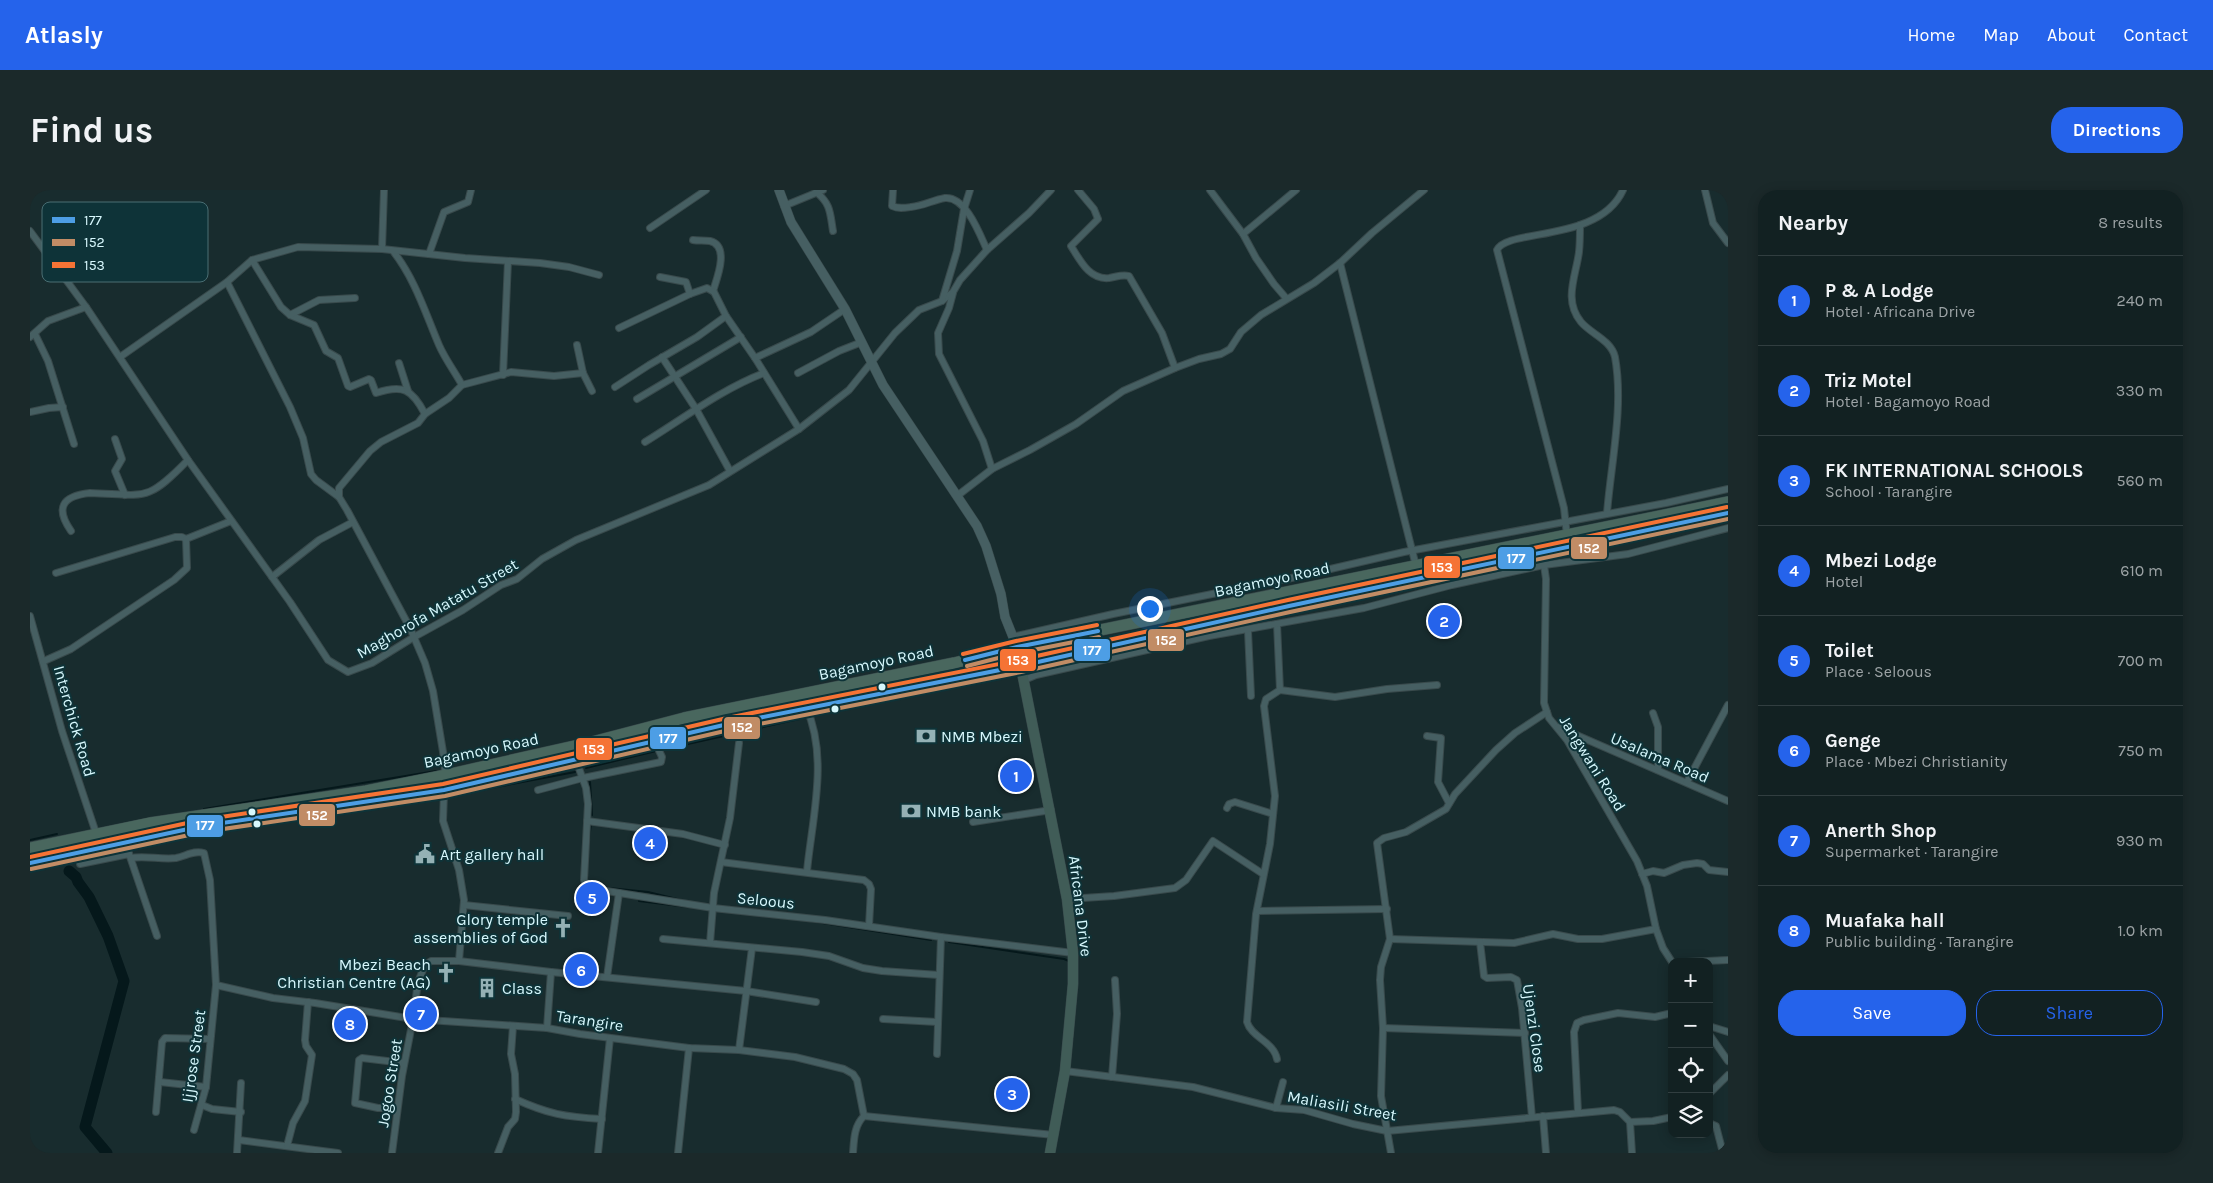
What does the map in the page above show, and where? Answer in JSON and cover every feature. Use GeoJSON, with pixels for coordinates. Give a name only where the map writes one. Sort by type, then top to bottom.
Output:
{"type":"FeatureCollection","features":[{"type":"Feature","properties":{"kind":"highway","name":"Bagamoyo Road"},"geometry":{"type":"LineString","coordinates":[[30,848],[150,822],[366,790],[446,775],[583,744],[684,718],[954,663],[1015,642],[1416,566],[1728,502]]}},
{"type":"Feature","properties":{"kind":"highway","name":"Bagamoyo Road"},"geometry":{"type":"LineString","coordinates":[[30,863],[202,826],[444,790],[654,740],[1020,666],[1231,618],[1728,513]]}},
{"type":"Feature","properties":{"kind":"main road","name":"Africana Drive"},"geometry":{"type":"LineString","coordinates":[[1015,642],[1051,810],[1067,899],[1073,953],[1073,984],[1065,1071],[1050,1153]]}},
{"type":"Feature","properties":{"kind":"street"},"geometry":{"type":"LineString","coordinates":[[382,250],[384,190]]}},
{"type":"Feature","properties":{"kind":"street"},"geometry":{"type":"LineString","coordinates":[[429,254],[444,212],[468,202],[471,190]]}},
{"type":"Feature","properties":{"kind":"street"},"geometry":{"type":"LineString","coordinates":[[650,228],[706,190]]}},
{"type":"Feature","properties":{"kind":"street"},"geometry":{"type":"LineString","coordinates":[[779,190],[791,222],[845,309],[883,385],[977,526],[986,546],[1015,642],[1113,614],[1254,584],[1287,579],[1412,550],[1728,488]]}},
{"type":"Feature","properties":{"kind":"street"},"geometry":{"type":"LineString","coordinates":[[893,190],[892,206],[897,208],[916,207],[949,198],[964,208],[971,216],[987,250]]}},
{"type":"Feature","properties":{"kind":"street"},"geometry":{"type":"LineString","coordinates":[[942,301],[959,244],[964,208],[970,190]]}},
{"type":"Feature","properties":{"kind":"street"},"geometry":{"type":"LineString","coordinates":[[992,469],[983,441],[939,354],[938,333],[960,280],[987,250],[1029,213],[1051,190]]}},
{"type":"Feature","properties":{"kind":"street"},"geometry":{"type":"LineString","coordinates":[[1078,190],[1094,210],[1098,219],[1071,246],[1084,266],[1094,276],[1105,278],[1123,274],[1128,276],[1162,333],[1174,368]]}},
{"type":"Feature","properties":{"kind":"street"},"geometry":{"type":"LineString","coordinates":[[1211,190],[1243,234],[1256,258],[1286,298]]}},
{"type":"Feature","properties":{"kind":"street"},"geometry":{"type":"LineString","coordinates":[[1243,234],[1296,190]]}},
{"type":"Feature","properties":{"kind":"street"},"geometry":{"type":"LineString","coordinates":[[957,496],[992,469],[1076,424],[1123,391],[1174,368],[1221,354],[1230,349],[1241,332],[1249,325],[1286,298],[1314,283],[1340,263],[1372,233],[1424,190]]}},
{"type":"Feature","properties":{"kind":"street"},"geometry":{"type":"LineString","coordinates":[[1566,536],[1566,520],[1562,498],[1497,254],[1499,246],[1505,241],[1559,232],[1591,221],[1609,209],[1620,197],[1623,190]]}},
{"type":"Feature","properties":{"kind":"street"},"geometry":{"type":"LineString","coordinates":[[1706,190],[1713,223],[1728,243]]}},
{"type":"Feature","properties":{"kind":"street"},"geometry":{"type":"LineString","coordinates":[[784,206],[819,191],[829,206],[833,231]]}},
{"type":"Feature","properties":{"kind":"street"},"geometry":{"type":"LineString","coordinates":[[1580,225],[1579,253],[1572,284],[1572,299],[1579,320],[1612,349],[1617,375],[1616,416],[1607,513]]}},
{"type":"Feature","properties":{"kind":"street","name":"Maghorofa Matatu Street"},"geometry":{"type":"LineString","coordinates":[[30,231],[42,247]]}},
{"type":"Feature","properties":{"kind":"street"},"geometry":{"type":"LineString","coordinates":[[693,240],[711,241],[718,246],[721,252],[713,291]]}},
{"type":"Feature","properties":{"kind":"street"},"geometry":{"type":"LineString","coordinates":[[120,357],[227,282],[252,260],[298,247],[382,250],[508,261],[569,267],[599,275]]}},
{"type":"Feature","properties":{"kind":"street"},"geometry":{"type":"LineString","coordinates":[[393,251],[410,278],[428,314],[440,346],[462,385]]}},
{"type":"Feature","properties":{"kind":"street"},"geometry":{"type":"LineString","coordinates":[[252,260],[278,303],[290,315],[314,325],[326,351],[338,358],[348,386],[350,387],[368,379],[371,380],[376,393],[387,389],[408,391],[417,398],[425,414]]}},
{"type":"Feature","properties":{"kind":"street"},"geometry":{"type":"LineString","coordinates":[[503,375],[508,261]]}},
{"type":"Feature","properties":{"kind":"street"},"geometry":{"type":"LineString","coordinates":[[1340,263],[1416,566]]}},
{"type":"Feature","properties":{"kind":"street"},"geometry":{"type":"LineString","coordinates":[[660,277],[686,282],[690,294]]}},
{"type":"Feature","properties":{"kind":"street","name":"Maghorofa Matatu Street"},"geometry":{"type":"LineString","coordinates":[[68,282],[188,460],[272,577],[328,660],[348,672],[356,671],[372,663],[463,610],[501,585],[517,579],[542,559],[576,540],[709,485],[799,429],[849,390],[872,360],[919,310],[942,301],[954,292]]}},
{"type":"Feature","properties":{"kind":"street"},"geometry":{"type":"LineString","coordinates":[[227,282],[290,407],[303,438],[311,474],[338,497],[353,522],[414,637],[433,691],[446,775],[444,790],[446,804],[443,821],[458,870],[464,905],[459,961],[746,991],[816,1002]]}},
{"type":"Feature","properties":{"kind":"street"},"geometry":{"type":"LineString","coordinates":[[619,328],[690,294],[707,288],[713,291],[726,316],[755,358],[799,429]]}},
{"type":"Feature","properties":{"kind":"street"},"geometry":{"type":"LineString","coordinates":[[290,315],[319,300],[355,298]]}},
{"type":"Feature","properties":{"kind":"street"},"geometry":{"type":"LineString","coordinates":[[74,444],[48,361],[32,336],[48,321],[86,306]]}},
{"type":"Feature","properties":{"kind":"street"},"geometry":{"type":"LineString","coordinates":[[755,358],[811,332],[845,309]]}},
{"type":"Feature","properties":{"kind":"street"},"geometry":{"type":"LineString","coordinates":[[615,387],[696,337],[726,316]]}},
{"type":"Feature","properties":{"kind":"street"},"geometry":{"type":"LineString","coordinates":[[637,399],[741,337]]}},
{"type":"Feature","properties":{"kind":"street"},"geometry":{"type":"LineString","coordinates":[[798,373],[839,351],[862,342]]}},
{"type":"Feature","properties":{"kind":"street"},"geometry":{"type":"LineString","coordinates":[[577,345],[583,373],[592,391]]}},
{"type":"Feature","properties":{"kind":"street"},"geometry":{"type":"LineString","coordinates":[[662,357],[696,409],[730,471]]}},
{"type":"Feature","properties":{"kind":"street"},"geometry":{"type":"LineString","coordinates":[[399,363],[408,391]]}},
{"type":"Feature","properties":{"kind":"street"},"geometry":{"type":"LineString","coordinates":[[338,497],[339,488],[370,451],[382,442],[418,423],[425,414],[449,398],[462,385],[511,372],[554,376],[583,373]]}},
{"type":"Feature","properties":{"kind":"street"},"geometry":{"type":"LineString","coordinates":[[645,442],[696,409],[740,384],[764,373]]}},
{"type":"Feature","properties":{"kind":"street"},"geometry":{"type":"LineString","coordinates":[[30,412],[49,408],[63,408]]}},
{"type":"Feature","properties":{"kind":"street"},"geometry":{"type":"LineString","coordinates":[[115,439],[122,459],[115,471],[125,495]]}},
{"type":"Feature","properties":{"kind":"street"},"geometry":{"type":"LineString","coordinates":[[70,531],[62,515],[63,505],[66,501],[82,494],[139,496],[150,493],[164,483],[188,460]]}},
{"type":"Feature","properties":{"kind":"street"},"geometry":{"type":"LineString","coordinates":[[56,573],[175,537],[186,539],[231,521]]}},
{"type":"Feature","properties":{"kind":"street"},"geometry":{"type":"LineString","coordinates":[[272,577],[320,540],[353,522]]}},
{"type":"Feature","properties":{"kind":"street"},"geometry":{"type":"LineString","coordinates":[[1024,680],[1209,636],[1248,631],[1364,608],[1460,584],[1544,566],[1628,554],[1728,528]]}},
{"type":"Feature","properties":{"kind":"street"},"geometry":{"type":"LineString","coordinates":[[44,661],[71,649],[185,571],[188,564],[186,539]]}},
{"type":"Feature","properties":{"kind":"street","name":"Jangwani Road"},"geometry":{"type":"LineString","coordinates":[[1544,566],[1546,592],[1544,703],[1554,725],[1574,751],[1637,861],[1647,886],[1656,929],[1663,948],[1669,958]]}},
{"type":"Feature","properties":{"kind":"street","name":"Interchick Road"},"geometry":{"type":"LineString","coordinates":[[30,616],[62,731],[96,833]]}},
{"type":"Feature","properties":{"kind":"street"},"geometry":{"type":"LineString","coordinates":[[1277,624],[1280,690]]}},
{"type":"Feature","properties":{"kind":"street"},"geometry":{"type":"LineString","coordinates":[[1248,631],[1251,696]]}},
{"type":"Feature","properties":{"kind":"street"},"geometry":{"type":"LineString","coordinates":[[1278,1059],[1275,1051],[1247,1023],[1253,934],[1274,814],[1273,770],[1264,706],[1266,699],[1280,690],[1335,697],[1387,689],[1437,685]]}},
{"type":"Feature","properties":{"kind":"street"},"geometry":{"type":"LineString","coordinates":[[1687,782],[1728,705]]}},
{"type":"Feature","properties":{"kind":"street"},"geometry":{"type":"LineString","coordinates":[[806,708],[813,727],[818,764],[807,871]]}},
{"type":"Feature","properties":{"kind":"street"},"geometry":{"type":"LineString","coordinates":[[1391,1153],[1381,1096],[1383,1028],[1381,967],[1390,940],[1377,843],[1384,838],[1406,832],[1446,809],[1449,803],[1496,750],[1515,733],[1547,712]]}},
{"type":"Feature","properties":{"kind":"street"},"geometry":{"type":"LineString","coordinates":[[1653,713],[1658,727],[1658,770]]}},
{"type":"Feature","properties":{"kind":"street","name":"Usalama Road"},"geometry":{"type":"LineString","coordinates":[[1554,725],[1728,801]]}},
{"type":"Feature","properties":{"kind":"street"},"geometry":{"type":"LineString","coordinates":[[1427,736],[1441,738],[1438,782],[1449,803]]}},
{"type":"Feature","properties":{"kind":"street"},"geometry":{"type":"LineString","coordinates":[[538,790],[583,778],[661,762],[662,757],[654,740]]}},
{"type":"Feature","properties":{"kind":"street"},"geometry":{"type":"LineString","coordinates":[[710,943],[713,908],[738,765],[739,743]]}},
{"type":"Feature","properties":{"kind":"street","name":"Seloous"},"geometry":{"type":"LineString","coordinates":[[576,760],[583,778],[588,804],[585,886],[588,888],[713,908],[1073,953]]}},
{"type":"Feature","properties":{"kind":"street"},"geometry":{"type":"LineString","coordinates":[[1227,808],[1229,804],[1236,802],[1274,814]]}},
{"type":"Feature","properties":{"kind":"street"},"geometry":{"type":"LineString","coordinates":[[973,822],[1051,810]]}},
{"type":"Feature","properties":{"kind":"street"},"geometry":{"type":"LineString","coordinates":[[587,821],[683,834],[725,845]]}},
{"type":"Feature","properties":{"kind":"street"},"geometry":{"type":"LineString","coordinates":[[1067,899],[1114,896],[1175,888],[1186,880],[1213,841],[1263,874]]}},
{"type":"Feature","properties":{"kind":"street"},"geometry":{"type":"LineString","coordinates":[[125,842],[157,936]]}},
{"type":"Feature","properties":{"kind":"street"},"geometry":{"type":"LineString","coordinates":[[80,864],[130,856],[160,859],[178,857],[198,851],[204,853],[210,880],[216,985]]}},
{"type":"Feature","properties":{"kind":"street"},"geometry":{"type":"LineString","coordinates":[[721,862],[807,871],[864,880],[869,884],[870,889],[869,926]]}},
{"type":"Feature","properties":{"kind":"street"},"geometry":{"type":"LineString","coordinates":[[1642,874],[1653,871],[1664,873],[1683,865],[1697,863],[1703,864],[1709,870],[1728,872]]}},
{"type":"Feature","properties":{"kind":"street"},"geometry":{"type":"LineString","coordinates":[[607,977],[608,958],[619,894]]}},
{"type":"Feature","properties":{"kind":"street"},"geometry":{"type":"LineString","coordinates":[[464,905],[568,916]]}},
{"type":"Feature","properties":{"kind":"street"},"geometry":{"type":"LineString","coordinates":[[1258,911],[1386,909]]}},
{"type":"Feature","properties":{"kind":"street"},"geometry":{"type":"LineString","coordinates":[[1390,940],[1514,943],[1553,934],[1578,939],[1602,939],[1656,929]]}},
{"type":"Feature","properties":{"kind":"street"},"geometry":{"type":"LineString","coordinates":[[937,1054],[941,937]]}},
{"type":"Feature","properties":{"kind":"street"},"geometry":{"type":"LineString","coordinates":[[663,940],[710,943],[829,956],[863,968],[939,976]]}},
{"type":"Feature","properties":{"kind":"street","name":"Ujenzi Close"},"geometry":{"type":"LineString","coordinates":[[1480,942],[1484,976],[1511,977],[1516,980],[1525,1033],[1532,1118]]}},
{"type":"Feature","properties":{"kind":"street"},"geometry":{"type":"LineString","coordinates":[[739,1050],[752,948]]}},
{"type":"Feature","properties":{"kind":"street","name":"Jogoo Street"},"geometry":{"type":"LineString","coordinates":[[392,1153],[397,1108],[418,982],[425,965],[439,960],[459,961]]}},
{"type":"Feature","properties":{"kind":"street"},"geometry":{"type":"LineString","coordinates":[[1713,961],[1728,960]]}},
{"type":"Feature","properties":{"kind":"street"},"geometry":{"type":"LineString","coordinates":[[547,1028],[551,972]]}},
{"type":"Feature","properties":{"kind":"street"},"geometry":{"type":"LineString","coordinates":[[1112,1077],[1116,1014],[1115,980]]}},
{"type":"Feature","properties":{"kind":"street","name":"Tarangire"},"geometry":{"type":"LineString","coordinates":[[216,985],[273,998],[413,1019],[547,1028],[689,1048],[739,1050],[795,1057],[848,1071],[858,1080],[864,1116]]}},
{"type":"Feature","properties":{"kind":"street","name":"Ijjrose Street"},"geometry":{"type":"LineString","coordinates":[[194,1130],[206,1087],[216,985]]}},
{"type":"Feature","properties":{"kind":"street"},"geometry":{"type":"LineString","coordinates":[[287,1146],[293,1123],[305,1101],[310,1073],[312,1055],[306,1046],[305,1040],[308,1002]]}},
{"type":"Feature","properties":{"kind":"street"},"geometry":{"type":"LineString","coordinates":[[1578,1112],[1574,1032],[1577,1023],[1618,1013],[1655,1017],[1668,1014]]}},
{"type":"Feature","properties":{"kind":"street"},"geometry":{"type":"LineString","coordinates":[[884,1019],[937,1022]]}},
{"type":"Feature","properties":{"kind":"street"},"geometry":{"type":"LineString","coordinates":[[498,1153],[508,1127],[515,1119],[515,1074],[511,1054],[513,1026]]}},
{"type":"Feature","properties":{"kind":"street"},"geometry":{"type":"LineString","coordinates":[[1713,1027],[1728,1032]]}},
{"type":"Feature","properties":{"kind":"street"},"geometry":{"type":"LineString","coordinates":[[1383,1028],[1525,1033]]}},
{"type":"Feature","properties":{"kind":"street"},"geometry":{"type":"LineString","coordinates":[[156,1112],[162,1042],[165,1038],[210,1039]]}},
{"type":"Feature","properties":{"kind":"street"},"geometry":{"type":"LineString","coordinates":[[598,1153],[610,1038]]}},
{"type":"Feature","properties":{"kind":"street"},"geometry":{"type":"LineString","coordinates":[[1713,1040],[1728,1061]]}},
{"type":"Feature","properties":{"kind":"street"},"geometry":{"type":"LineString","coordinates":[[678,1153],[689,1048]]}},
{"type":"Feature","properties":{"kind":"street"},"geometry":{"type":"LineString","coordinates":[[397,1108],[378,1108],[355,1103],[360,1060],[362,1058],[404,1063]]}},
{"type":"Feature","properties":{"kind":"street","name":"Maliasili Street"},"geometry":{"type":"LineString","coordinates":[[1065,1071],[1193,1088],[1276,1108],[1304,1110],[1353,1124],[1387,1131],[1614,1110],[1620,1112],[1630,1122]]}},
{"type":"Feature","properties":{"kind":"street"},"geometry":{"type":"LineString","coordinates":[[1710,1093],[1728,1075]]}},
{"type":"Feature","properties":{"kind":"street"},"geometry":{"type":"LineString","coordinates":[[160,1082],[206,1087]]}},
{"type":"Feature","properties":{"kind":"street"},"geometry":{"type":"LineString","coordinates":[[1276,1108],[1282,1082]]}},
{"type":"Feature","properties":{"kind":"street"},"geometry":{"type":"LineString","coordinates":[[237,1153],[241,1083]]}},
{"type":"Feature","properties":{"kind":"street"},"geometry":{"type":"LineString","coordinates":[[515,1099],[539,1110],[565,1117],[602,1119]]}},
{"type":"Feature","properties":{"kind":"street"},"geometry":{"type":"LineString","coordinates":[[202,1105],[212,1109],[240,1112]]}},
{"type":"Feature","properties":{"kind":"street"},"geometry":{"type":"LineString","coordinates":[[853,1153],[855,1131],[859,1121],[864,1116],[1054,1135]]}},
{"type":"Feature","properties":{"kind":"street"},"geometry":{"type":"LineString","coordinates":[[1543,1116],[1546,1153]]}},
{"type":"Feature","properties":{"kind":"street"},"geometry":{"type":"LineString","coordinates":[[1632,1153],[1630,1122],[1653,1122],[1668,1118]]}},
{"type":"Feature","properties":{"kind":"street"},"geometry":{"type":"LineString","coordinates":[[1713,1125],[1716,1126],[1723,1153]]}},
{"type":"Feature","properties":{"kind":"street"},"geometry":{"type":"LineString","coordinates":[[238,1140],[338,1153]]}},
{"type":"Feature","properties":{"kind":"waterway"},"geometry":{"type":"LineString","coordinates":[[1620,541],[1699,525]]}},
{"type":"Feature","properties":{"kind":"waterway"},"geometry":{"type":"LineString","coordinates":[[1313,607],[1402,588]]}},
{"type":"Feature","properties":{"kind":"waterway"},"geometry":{"type":"LineString","coordinates":[[661,750],[799,719]]}},
{"type":"Feature","properties":{"kind":"waterway"},"geometry":{"type":"LineString","coordinates":[[586,768],[656,751]]}},
{"type":"Feature","properties":{"kind":"waterway"},"geometry":{"type":"LineString","coordinates":[[204,809],[436,771]]}},
{"type":"Feature","properties":{"kind":"waterway"},"geometry":{"type":"LineString","coordinates":[[449,796],[575,772]]}},
{"type":"Feature","properties":{"kind":"waterway"},"geometry":{"type":"LineString","coordinates":[[590,782],[592,815]]}},
{"type":"Feature","properties":{"kind":"waterway"},"geometry":{"type":"LineString","coordinates":[[589,840],[591,823]]}},
{"type":"Feature","properties":{"kind":"waterway"},"geometry":{"type":"LineString","coordinates":[[30,840],[57,834]]}},
{"type":"Feature","properties":{"kind":"waterway"},"geometry":{"type":"LineString","coordinates":[[69,871],[76,877],[89,897],[108,936],[124,981],[85,1127],[107,1153]]}},
{"type":"Feature","properties":{"kind":"waterway"},"geometry":{"type":"LineString","coordinates":[[609,888],[648,892],[681,900]]}},
{"type":"Feature","properties":{"kind":"waterway"},"geometry":{"type":"LineString","coordinates":[[639,901],[688,907]]}},
{"type":"Feature","properties":{"kind":"waterway"},"geometry":{"type":"LineString","coordinates":[[810,921],[931,940]]}},
{"type":"Feature","properties":{"kind":"waterway"},"geometry":{"type":"LineString","coordinates":[[949,942],[1069,961]]}},
{"type":"Feature","properties":{"kind":"transit line","name":"153"},"geometry":{"type":"LineString","coordinates":[[30,857],[201,820],[443,784],[727,718],[1019,660],[1288,600],[1727,507]]}},
{"type":"Feature","properties":{"kind":"transit line","name":"177"},"geometry":{"type":"LineString","coordinates":[[30,863],[202,826],[444,790],[728,724],[1020,666],[1289,606],[1728,513]]}},
{"type":"Feature","properties":{"kind":"transit line","name":"152"},"geometry":{"type":"LineString","coordinates":[[31,869],[203,832],[445,796],[729,730],[1021,672],[1290,612],[1728,519]]}},
{"type":"Feature","properties":{"kind":"transit line","name":"153"},"geometry":{"type":"LineString","coordinates":[[963,654],[1097,625]]}},
{"type":"Feature","properties":{"kind":"transit line","name":"177"},"geometry":{"type":"LineString","coordinates":[[965,660],[1017,647],[1098,631]]}},
{"type":"Feature","properties":{"kind":"transit line","name":"152"},"geometry":{"type":"LineString","coordinates":[[967,666],[1018,653],[1099,637]]}},
{"type":"Feature","properties":{"kind":"place","name":"Triz Motel"},"geometry":{"type":"Point","coordinates":[1444,621]}},
{"type":"Feature","properties":{"kind":"place","name":"NMB Mbezi"},"geometry":{"type":"Point","coordinates":[926,736]}},
{"type":"Feature","properties":{"kind":"place","name":"P & A Lodge"},"geometry":{"type":"Point","coordinates":[1016,776]}},
{"type":"Feature","properties":{"kind":"place","name":"NMB bank"},"geometry":{"type":"Point","coordinates":[911,811]}},
{"type":"Feature","properties":{"kind":"place","name":"Mbezi Lodge"},"geometry":{"type":"Point","coordinates":[650,843]}},
{"type":"Feature","properties":{"kind":"place","name":"Art gallery hall"},"geometry":{"type":"Point","coordinates":[425,854]}},
{"type":"Feature","properties":{"kind":"place","name":"Toilet"},"geometry":{"type":"Point","coordinates":[592,898]}},
{"type":"Feature","properties":{"kind":"place","name":"Glory temple assemblies of God"},"geometry":{"type":"Point","coordinates":[563,928]}},
{"type":"Feature","properties":{"kind":"place","name":"Genge"},"geometry":{"type":"Point","coordinates":[581,970]}},
{"type":"Feature","properties":{"kind":"place","name":"Mbezi Beach Christian Centre (AG)"},"geometry":{"type":"Point","coordinates":[446,973]}},
{"type":"Feature","properties":{"kind":"place","name":"Class"},"geometry":{"type":"Point","coordinates":[487,988]}},
{"type":"Feature","properties":{"kind":"place","name":"Anerth Shop"},"geometry":{"type":"Point","coordinates":[421,1014]}},
{"type":"Feature","properties":{"kind":"place","name":"Muafaka hall"},"geometry":{"type":"Point","coordinates":[350,1024]}},
{"type":"Feature","properties":{"kind":"place","name":"FK INTERNATIONAL SCHOOLS"},"geometry":{"type":"Point","coordinates":[1012,1094]}}]}
